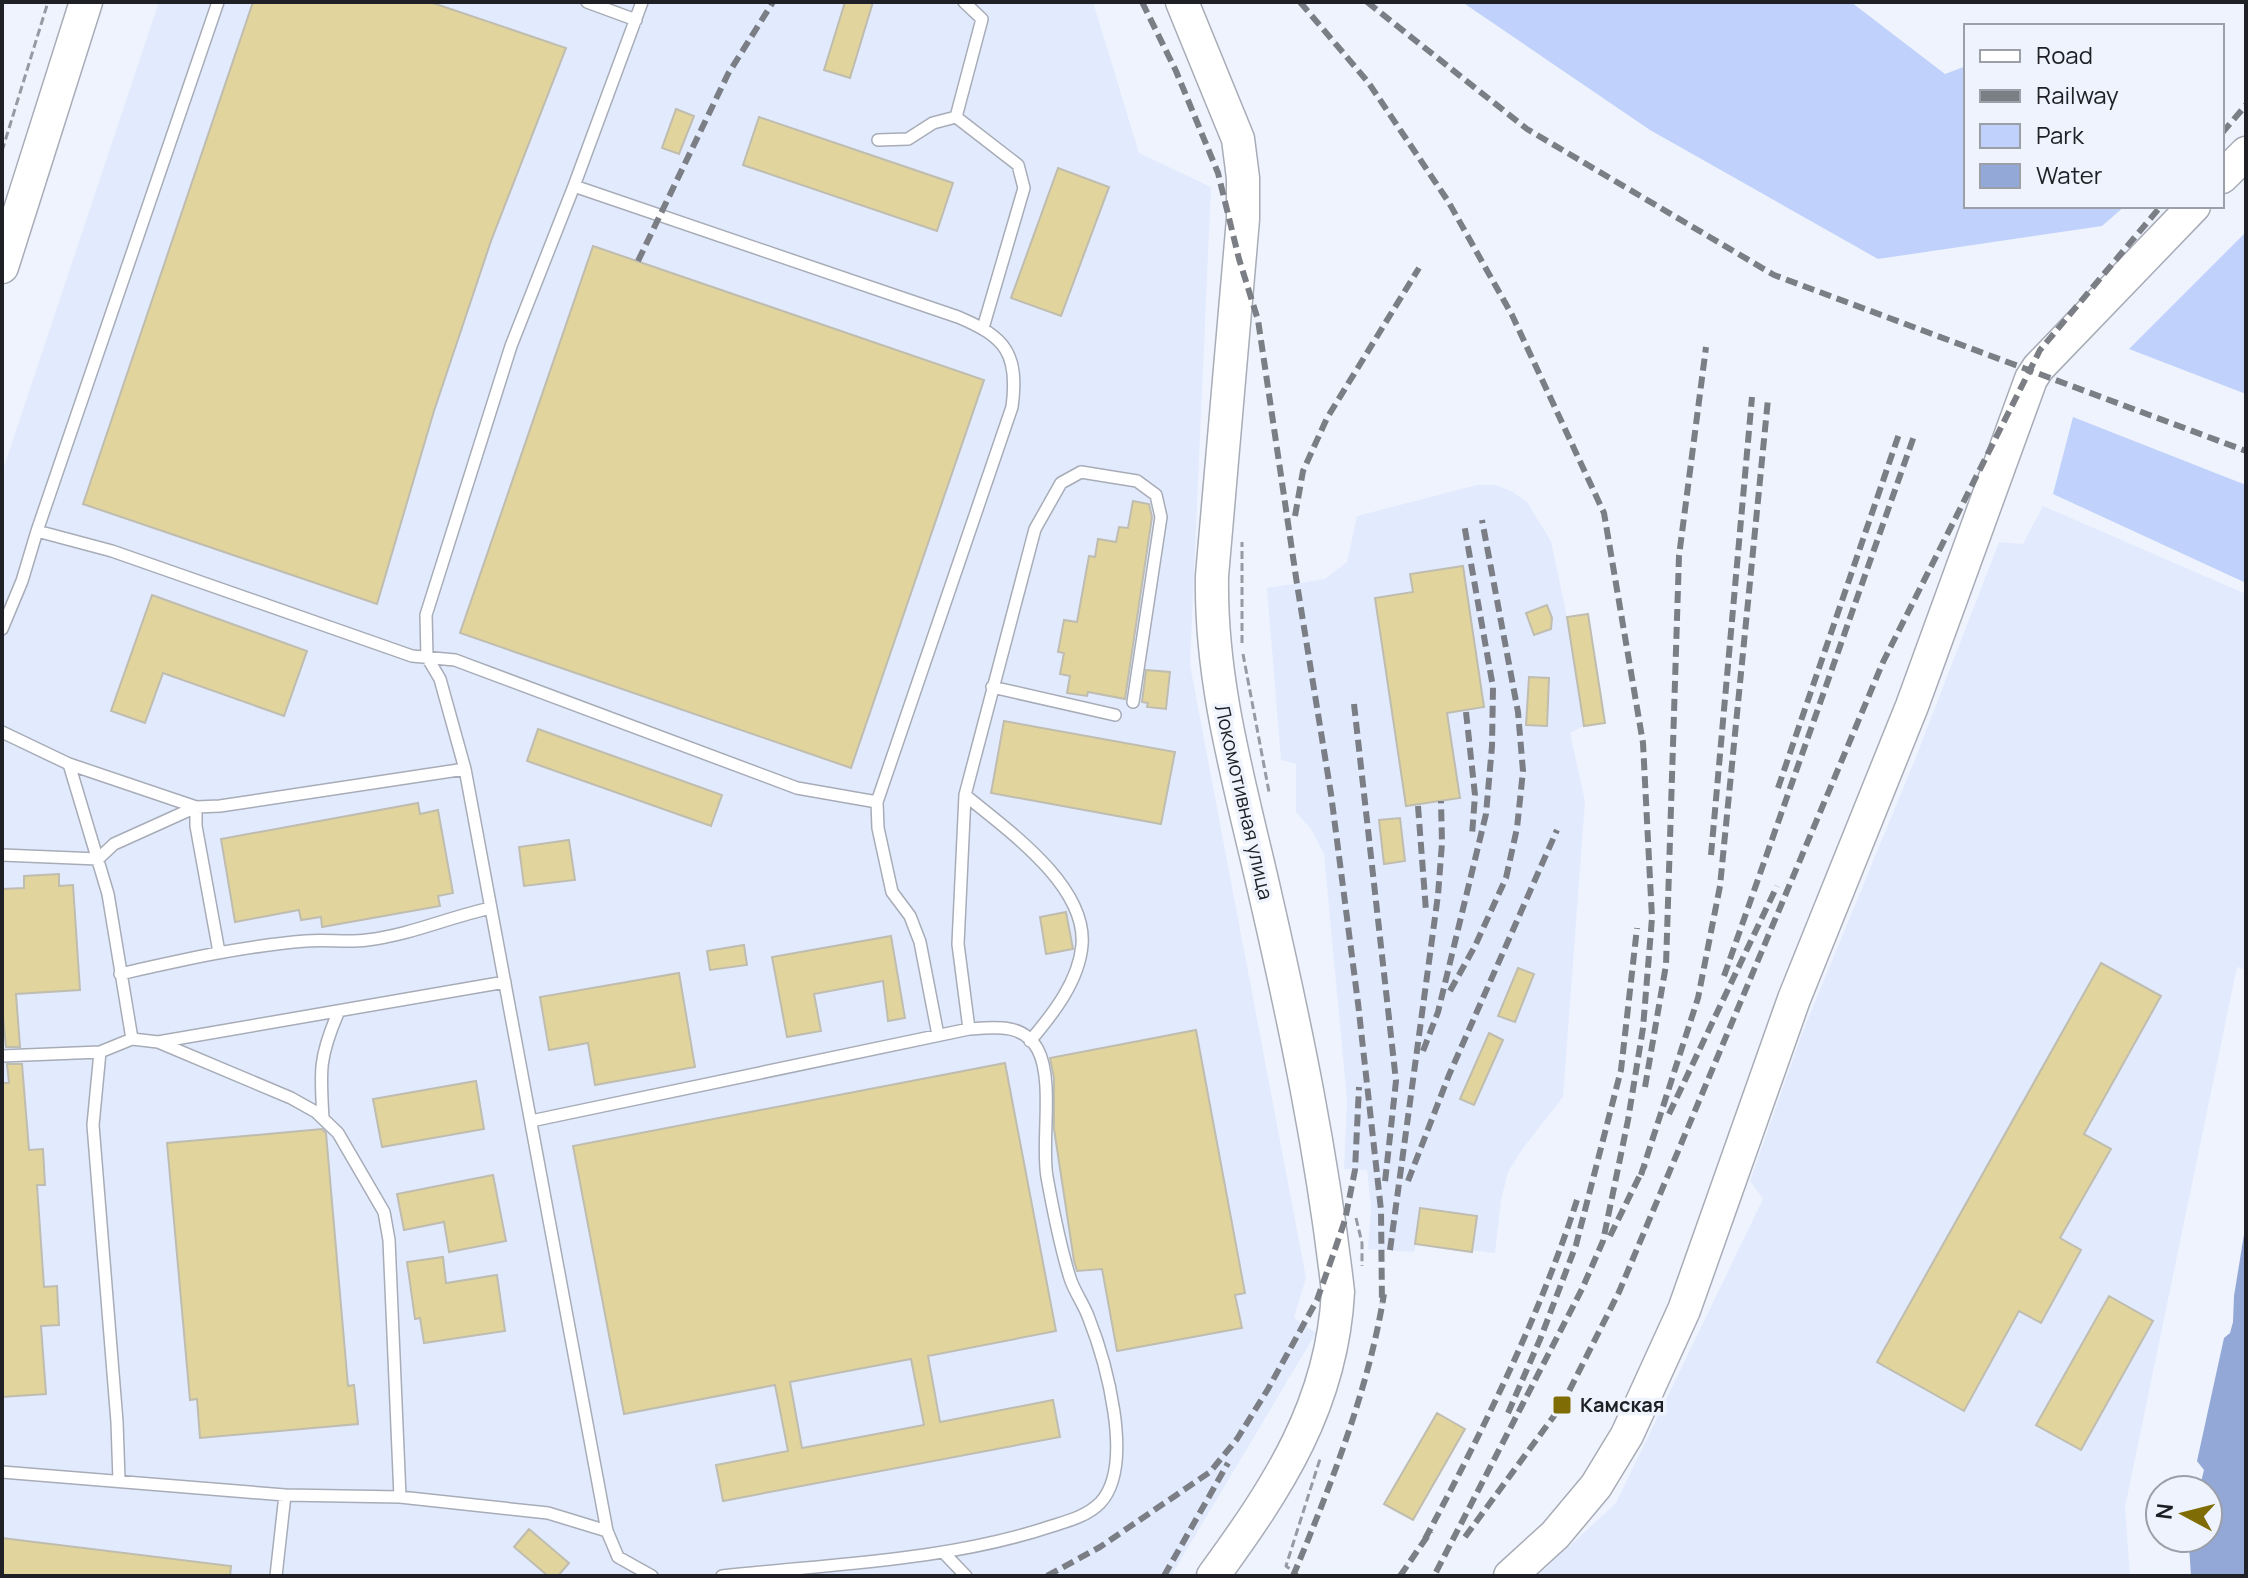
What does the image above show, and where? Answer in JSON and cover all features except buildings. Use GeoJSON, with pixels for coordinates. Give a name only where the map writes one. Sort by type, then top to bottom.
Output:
{"type":"FeatureCollection","features":[{"type":"Feature","properties":{"kind":"main road"},"geometry":{"type":"LineString","coordinates":[[2,267],[86,2]]}},
{"type":"Feature","properties":{"kind":"main road","name":"Локомотивная улица"},"geometry":{"type":"LineString","coordinates":[[1182,2],[1238,139],[1243,178],[1243,219],[1212,576],[1211,621],[1218,687],[1293,1016],[1338,1292],[1336,1328],[1323,1379],[1299,1445],[1259,1514],[1213,1576]]}},
{"type":"Feature","properties":{"kind":"main road"},"geometry":{"type":"LineString","coordinates":[[2224,175],[2246,153]]}},
{"type":"Feature","properties":{"kind":"main road"},"geometry":{"type":"LineString","coordinates":[[1510,1576],[1555,1535],[1596,1486],[1627,1435],[1684,1310],[1794,999],[1912,706],[2031,379],[2038,368],[2192,208]]}},
{"type":"Feature","properties":{"kind":"lane"},"geometry":{"type":"LineString","coordinates":[[2,629],[22,581],[218,2]]}},
{"type":"Feature","properties":{"kind":"lane"},"geometry":{"type":"LineString","coordinates":[[587,2],[636,20]]}},
{"type":"Feature","properties":{"kind":"lane"},"geometry":{"type":"LineString","coordinates":[[642,2],[511,346],[468,474],[426,615],[427,657],[440,679],[465,769],[607,1531],[618,1557],[652,1576]]}},
{"type":"Feature","properties":{"kind":"lane"},"geometry":{"type":"LineString","coordinates":[[956,117],[982,19],[964,2]]}},
{"type":"Feature","properties":{"kind":"lane"},"geometry":{"type":"LineString","coordinates":[[878,140],[908,139],[933,123],[956,117]]}},
{"type":"Feature","properties":{"kind":"lane"},"geometry":{"type":"LineString","coordinates":[[956,117],[1018,165],[1024,188],[983,328]]}},
{"type":"Feature","properties":{"kind":"lane"},"geometry":{"type":"LineString","coordinates":[[574,186],[943,312],[983,328],[1002,344],[1011,358],[1016,378],[1012,407],[877,802],[878,828],[892,892],[910,916],[920,942],[938,1035]]}},
{"type":"Feature","properties":{"kind":"lane"},"geometry":{"type":"LineString","coordinates":[[969,1029],[958,944],[965,795],[1035,529],[1061,483],[1081,472],[1137,481],[1156,495],[1161,517],[1133,702]]}},
{"type":"Feature","properties":{"kind":"lane"},"geometry":{"type":"LineString","coordinates":[[37,531],[112,551],[412,656],[455,660],[797,788],[877,802]]}},
{"type":"Feature","properties":{"kind":"lane"},"geometry":{"type":"LineString","coordinates":[[992,687],[1115,715]]}},
{"type":"Feature","properties":{"kind":"lane"},"geometry":{"type":"LineString","coordinates":[[2,732],[69,764],[196,807],[465,769]]}},
{"type":"Feature","properties":{"kind":"lane"},"geometry":{"type":"LineString","coordinates":[[69,764],[108,894],[132,1039]]}},
{"type":"Feature","properties":{"kind":"lane"},"geometry":{"type":"LineString","coordinates":[[965,795],[1050,869],[1068,895],[1080,923],[1082,945],[1072,978],[1054,1012],[1030,1041]]}},
{"type":"Feature","properties":{"kind":"lane"},"geometry":{"type":"LineString","coordinates":[[2,855],[98,859],[114,844],[196,807]]}},
{"type":"Feature","properties":{"kind":"lane"},"geometry":{"type":"LineString","coordinates":[[196,807],[196,826],[219,952]]}},
{"type":"Feature","properties":{"kind":"lane"},"geometry":{"type":"LineString","coordinates":[[120,974],[219,952],[308,941],[366,940],[420,930],[462,914],[491,908]]}},
{"type":"Feature","properties":{"kind":"lane"},"geometry":{"type":"LineString","coordinates":[[2,1056],[100,1052],[132,1039],[158,1042],[505,982]]}},
{"type":"Feature","properties":{"kind":"lane"},"geometry":{"type":"LineString","coordinates":[[323,1118],[320,1069],[324,1046],[338,1013]]}},
{"type":"Feature","properties":{"kind":"lane"},"geometry":{"type":"LineString","coordinates":[[531,1121],[969,1029],[1002,1026],[1025,1034],[1039,1051],[1046,1105],[1046,1173],[1070,1280],[1087,1315],[1104,1367],[1117,1423],[1115,1464],[1110,1488],[1099,1504],[1080,1517],[1028,1534],[943,1552],[722,1576]]}},
{"type":"Feature","properties":{"kind":"lane"},"geometry":{"type":"LineString","coordinates":[[158,1042],[291,1098],[323,1118],[338,1133],[384,1212],[389,1240],[400,1497]]}},
{"type":"Feature","properties":{"kind":"lane"},"geometry":{"type":"LineString","coordinates":[[100,1052],[93,1125],[119,1480]]}},
{"type":"Feature","properties":{"kind":"lane"},"geometry":{"type":"LineString","coordinates":[[2,1472],[285,1495],[400,1497],[548,1513],[607,1531]]}},
{"type":"Feature","properties":{"kind":"lane"},"geometry":{"type":"LineString","coordinates":[[276,1576],[285,1495]]}},
{"type":"Feature","properties":{"kind":"lane"},"geometry":{"type":"LineString","coordinates":[[943,1552],[966,1576]]}},
{"type":"Feature","properties":{"kind":"path"},"geometry":{"type":"LineString","coordinates":[[2,151],[48,2]]}},
{"type":"Feature","properties":{"kind":"path"},"geometry":{"type":"LineString","coordinates":[[1243,532],[1240,578],[1242,650],[1271,801]]}},
{"type":"Feature","properties":{"kind":"path"},"geometry":{"type":"LineString","coordinates":[[1353,1206],[1362,1243],[1362,1270]]}},
{"type":"Feature","properties":{"kind":"path"},"geometry":{"type":"LineString","coordinates":[[1299,1576],[1286,1566],[1320,1459]]}},
{"type":"Feature","properties":{"kind":"shaded area"},"geometry":{"type":"Polygon","coordinates":[[[159,2],[1093,2],[1139,153],[1211,187],[1190,665],[1306,1278],[1294,1318],[1316,1333],[1171,1576],[2,1576],[2,473],[159,2]]]}},
{"type":"Feature","properties":{"kind":"shaded area"},"geometry":{"type":"Polygon","coordinates":[[[1477,485],[1495,485],[1527,502],[1551,541],[1567,617],[1584,726],[1570,733],[1585,801],[1563,1097],[1508,1172],[1501,1200],[1495,1253],[1416,1244],[1414,1252],[1368,1249],[1371,1207],[1367,1170],[1344,1169],[1347,1100],[1324,854],[1311,829],[1296,812],[1296,764],[1281,760],[1267,588],[1325,579],[1347,562],[1357,516],[1477,485]]]}},
{"type":"Feature","properties":{"kind":"shaded area"},"geometry":{"type":"Polygon","coordinates":[[[2043,506],[2246,594],[2246,970],[2237,967],[2125,1507],[2130,1576],[1537,1576],[1616,1503],[1763,1199],[1750,1181],[1803,1031],[1916,757],[1999,542],[2023,544],[2043,506]]]}},
{"type":"Feature","properties":{"kind":"green space"},"geometry":{"type":"Polygon","coordinates":[[[1462,2],[1851,2],[1945,74],[1964,67],[1964,208],[2123,208],[2102,226],[1878,259],[1650,130],[1462,2]]]}},
{"type":"Feature","properties":{"kind":"green space"},"geometry":{"type":"Polygon","coordinates":[[[2246,232],[2246,394],[2129,349],[2246,232]]]}},
{"type":"Feature","properties":{"kind":"green space"},"geometry":{"type":"Polygon","coordinates":[[[2073,417],[2246,485],[2246,583],[2053,494],[2073,417]]]}},
{"type":"Feature","properties":{"kind":"water"},"geometry":{"type":"Polygon","coordinates":[[[2246,1222],[2246,1576],[2191,1576],[2190,1554],[2224,1554],[2224,1474],[2203,1474],[2204,1470],[2197,1461],[2224,1338],[2230,1333],[2233,1322],[2246,1222]]]}},
{"type":"Feature","properties":{"kind":"railway"},"geometry":{"type":"LineString","coordinates":[[638,261],[728,74],[773,2]]}},
{"type":"Feature","properties":{"kind":"railway"},"geometry":{"type":"LineString","coordinates":[[1142,2],[1176,71],[1218,173],[1258,320],[1331,794],[1358,1003],[1381,1210],[1382,1304]]}},
{"type":"Feature","properties":{"kind":"railway"},"geometry":{"type":"LineString","coordinates":[[1300,2],[1368,82],[1448,201],[1512,315],[1604,513],[1643,743],[1652,918],[1643,1028],[1603,1241],[1582,1289],[1434,1576]]}},
{"type":"Feature","properties":{"kind":"railway"},"geometry":{"type":"LineString","coordinates":[[1367,2],[1527,129],[1774,275],[2246,451]]}},
{"type":"Feature","properties":{"kind":"railway"},"geometry":{"type":"LineString","coordinates":[[2224,131],[2246,105]]}},
{"type":"Feature","properties":{"kind":"railway"},"geometry":{"type":"LineString","coordinates":[[1465,1537],[1562,1405],[1619,1292],[1883,662],[2040,350],[2159,208]]}},
{"type":"Feature","properties":{"kind":"railway"},"geometry":{"type":"LineString","coordinates":[[1295,516],[1303,471],[1327,418],[1419,268]]}},
{"type":"Feature","properties":{"kind":"railway"},"geometry":{"type":"LineString","coordinates":[[1645,1087],[1666,965],[1679,556],[1706,347]]}},
{"type":"Feature","properties":{"kind":"railway"},"geometry":{"type":"LineString","coordinates":[[1711,855],[1752,397]]}},
{"type":"Feature","properties":{"kind":"railway"},"geometry":{"type":"LineString","coordinates":[[1641,1175],[1698,998],[1720,886],[1768,399]]}},
{"type":"Feature","properties":{"kind":"railway"},"geometry":{"type":"LineString","coordinates":[[1778,788],[1899,434]]}},
{"type":"Feature","properties":{"kind":"railway"},"geometry":{"type":"LineString","coordinates":[[1724,976],[1914,436]]}},
{"type":"Feature","properties":{"kind":"railway"},"geometry":{"type":"LineString","coordinates":[[1450,991],[1475,946],[1506,878],[1517,828],[1523,771],[1518,712],[1482,520]]}},
{"type":"Feature","properties":{"kind":"railway"},"geometry":{"type":"LineString","coordinates":[[1423,1051],[1438,1012],[1486,814],[1492,746],[1493,687],[1464,524]]}},
{"type":"Feature","properties":{"kind":"railway"},"geometry":{"type":"LineString","coordinates":[[1354,704],[1396,1081],[1385,1182]]}},
{"type":"Feature","properties":{"kind":"railway"},"geometry":{"type":"LineString","coordinates":[[1466,712],[1475,795],[1472,835]]}},
{"type":"Feature","properties":{"kind":"railway"},"geometry":{"type":"LineString","coordinates":[[1390,1250],[1438,895],[1441,801]]}},
{"type":"Feature","properties":{"kind":"railway"},"geometry":{"type":"LineString","coordinates":[[1418,806],[1426,911]]}},
{"type":"Feature","properties":{"kind":"railway"},"geometry":{"type":"LineString","coordinates":[[1408,1181],[1449,1075],[1557,830]]}},
{"type":"Feature","properties":{"kind":"railway"},"geometry":{"type":"LineString","coordinates":[[1669,1114],[1777,886]]}},
{"type":"Feature","properties":{"kind":"railway"},"geometry":{"type":"LineString","coordinates":[[1508,1413],[1576,1245],[1621,1070],[1637,928]]}},
{"type":"Feature","properties":{"kind":"railway"},"geometry":{"type":"LineString","coordinates":[[1047,1576],[1100,1547],[1210,1472],[1237,1439],[1317,1300],[1333,1255],[1345,1220],[1355,1170],[1359,1087]]}},
{"type":"Feature","properties":{"kind":"railway"},"geometry":{"type":"LineString","coordinates":[[1610,1236],[1645,1165]]}},
{"type":"Feature","properties":{"kind":"railway"},"geometry":{"type":"LineString","coordinates":[[1425,1539],[1528,1330],[1577,1200]]}},
{"type":"Feature","properties":{"kind":"railway"},"geometry":{"type":"LineString","coordinates":[[1293,1576],[1334,1473],[1358,1401],[1384,1294]]}},
{"type":"Feature","properties":{"kind":"railway"},"geometry":{"type":"LineString","coordinates":[[1164,1576],[1228,1463]]}},
{"type":"Feature","properties":{"kind":"railway"},"geometry":{"type":"LineString","coordinates":[[1400,1576],[1431,1531]]}},
{"type":"Feature","properties":{"kind":"place","name":"Камская"},"geometry":{"type":"Point","coordinates":[1562,1405]}}]}
